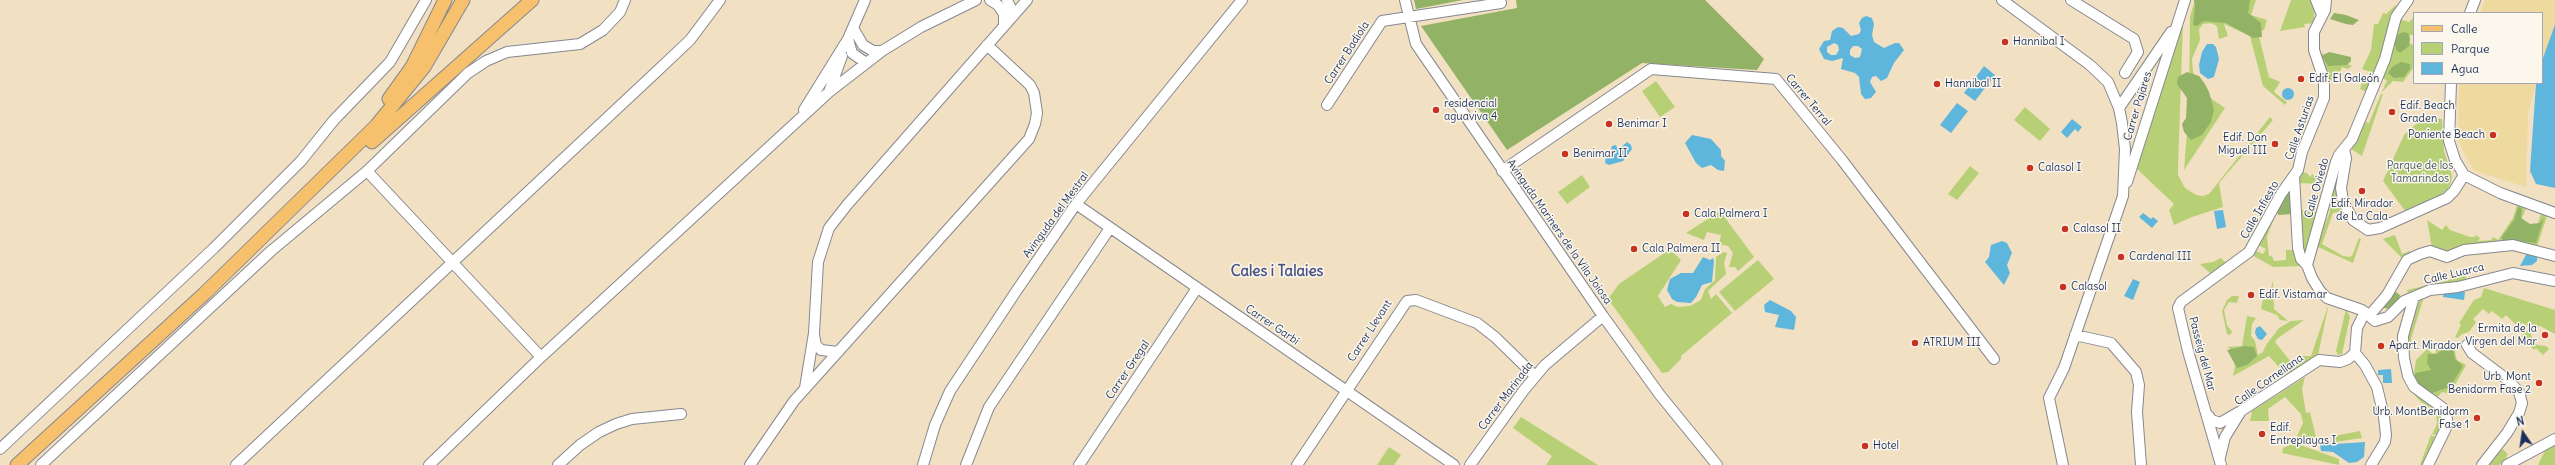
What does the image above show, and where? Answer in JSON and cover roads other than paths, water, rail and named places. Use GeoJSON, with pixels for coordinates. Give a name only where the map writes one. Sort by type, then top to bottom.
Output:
{"type":"FeatureCollection","features":[{"type":"Feature","properties":{"kind":"main road"},"geometry":{"type":"LineString","coordinates":[[267,234],[298,194],[366,127],[391,97],[412,67],[445,0]]}},
{"type":"Feature","properties":{"kind":"main road"},"geometry":{"type":"LineString","coordinates":[[17,465],[267,234],[376,126],[403,95],[424,67],[463,0]]}},
{"type":"Feature","properties":{"kind":"main road"},"geometry":{"type":"LineString","coordinates":[[267,234],[300,208],[532,0]]}},
{"type":"Feature","properties":{"kind":"street"},"geometry":{"type":"LineString","coordinates":[[0,449],[214,248],[301,161],[334,120],[390,62],[426,0]]}},
{"type":"Feature","properties":{"kind":"street"},"geometry":{"type":"LineString","coordinates":[[42,465],[272,251],[367,172],[468,73],[486,61],[507,52],[580,44],[603,30],[620,12],[625,0]]}},
{"type":"Feature","properties":{"kind":"street"},"geometry":{"type":"LineString","coordinates":[[236,465],[690,40],[720,0]]}},
{"type":"Feature","properties":{"kind":"street"},"geometry":{"type":"LineString","coordinates":[[829,92],[848,40],[865,0]]}},
{"type":"Feature","properties":{"kind":"street"},"geometry":{"type":"LineString","coordinates":[[429,465],[541,357],[829,92],[866,63],[921,27],[976,0]]}},
{"type":"Feature","properties":{"kind":"street"},"geometry":{"type":"LineString","coordinates":[[990,0],[998,5],[1004,14],[1004,26]]}},
{"type":"Feature","properties":{"kind":"street"},"geometry":{"type":"LineString","coordinates":[[1008,0],[1014,15]]}},
{"type":"Feature","properties":{"kind":"street"},"geometry":{"type":"LineString","coordinates":[[805,388],[814,333],[818,262],[829,228],[846,205],[1027,0]]}},
{"type":"Feature","properties":{"kind":"street","name":"Avinguda del Mestral"},"geometry":{"type":"LineString","coordinates":[[923,465],[935,425],[959,375],[1076,204],[1242,0]]}},
{"type":"Feature","properties":{"kind":"street","name":"Avinguda Mariners de la Vila Joiosa"},"geometry":{"type":"LineString","coordinates":[[1405,0],[1408,17],[1416,44],[1502,171],[1604,316],[1660,394],[1717,465]]}},
{"type":"Feature","properties":{"kind":"street"},"geometry":{"type":"LineString","coordinates":[[2002,0],[2090,65],[2108,82],[2119,108],[2125,149],[2123,196],[2075,336],[2050,398],[2063,465]]}},
{"type":"Feature","properties":{"kind":"street"},"geometry":{"type":"LineString","coordinates":[[2071,0],[2134,39],[2138,52],[2126,73]]}},
{"type":"Feature","properties":{"kind":"street","name":"Carrer Pajares"},"geometry":{"type":"LineString","coordinates":[[2123,196],[2176,24],[2185,0]]}},
{"type":"Feature","properties":{"kind":"street"},"geometry":{"type":"LineString","coordinates":[[2316,0],[2322,15]]}},
{"type":"Feature","properties":{"kind":"street","name":"Calle Asturias"},"geometry":{"type":"LineString","coordinates":[[2307,265],[2301,259],[2298,248],[2294,176],[2324,98],[2323,73],[2314,44],[2314,32],[2322,15],[2326,0]]}},
{"type":"Feature","properties":{"kind":"street","name":"Calle Oviedo"},"geometry":{"type":"LineString","coordinates":[[2307,265],[2336,162],[2352,139],[2385,59],[2396,17],[2408,0]]}},
{"type":"Feature","properties":{"kind":"street"},"geometry":{"type":"LineString","coordinates":[[2470,12],[2475,0]]}},
{"type":"Feature","properties":{"kind":"street","name":"Carrer Badiola"},"geometry":{"type":"LineString","coordinates":[[1327,105],[1382,21],[1484,3],[1501,3]]}},
{"type":"Feature","properties":{"kind":"street","name":"Carrer Pajares"},"geometry":{"type":"LineString","coordinates":[[2119,108],[2176,24]]}},
{"type":"Feature","properties":{"kind":"street"},"geometry":{"type":"LineString","coordinates":[[853,28],[863,44],[872,51],[882,52]]}},
{"type":"Feature","properties":{"kind":"street"},"geometry":{"type":"LineString","coordinates":[[848,40],[852,53],[866,63]]}},
{"type":"Feature","properties":{"kind":"street"},"geometry":{"type":"LineString","coordinates":[[797,120],[848,40]]}},
{"type":"Feature","properties":{"kind":"street"},"geometry":{"type":"LineString","coordinates":[[750,465],[805,388],[1029,139],[1035,124],[1036,113],[1034,93],[1030,84],[987,45]]}},
{"type":"Feature","properties":{"kind":"street","name":"Carrer Terral"},"geometry":{"type":"LineString","coordinates":[[1502,171],[1651,69],[1776,79],[1842,160],[1994,359]]}},
{"type":"Feature","properties":{"kind":"street"},"geometry":{"type":"LineString","coordinates":[[2451,84],[2449,140],[2455,160],[2464,175],[2500,193],[2555,213]]}},
{"type":"Feature","properties":{"kind":"street"},"geometry":{"type":"LineString","coordinates":[[2344,150],[2346,158],[2341,188],[2344,200],[2353,220],[2368,230],[2380,228],[2447,198],[2454,191],[2464,175]]}},
{"type":"Feature","properties":{"kind":"street"},"geometry":{"type":"LineString","coordinates":[[367,172],[541,357]]}},
{"type":"Feature","properties":{"kind":"street","name":"Calle Infiesto"},"geometry":{"type":"LineString","coordinates":[[2226,270],[2249,252],[2281,194],[2294,176]]}},
{"type":"Feature","properties":{"kind":"street","name":"Carrer Garbí"},"geometry":{"type":"LineString","coordinates":[[1076,204],[1454,465]]}},
{"type":"Feature","properties":{"kind":"street"},"geometry":{"type":"LineString","coordinates":[[966,465],[979,427],[993,400],[1110,228]]}},
{"type":"Feature","properties":{"kind":"street"},"geometry":{"type":"LineString","coordinates":[[2370,465],[2385,442],[2385,423],[2377,387],[2365,365],[2355,353],[2357,328],[2367,314],[2387,295],[2407,260],[2430,251],[2447,257],[2464,250],[2513,245],[2555,256]]}},
{"type":"Feature","properties":{"kind":"street"},"geometry":{"type":"LineString","coordinates":[[2307,265],[2312,278],[2323,295],[2367,314]]}},
{"type":"Feature","properties":{"kind":"street","name":"Passeig del Mar"},"geometry":{"type":"LineString","coordinates":[[2220,461],[2205,412],[2178,308],[2181,302],[2226,270]]}},
{"type":"Feature","properties":{"kind":"street","name":"Calle Luarca"},"geometry":{"type":"LineString","coordinates":[[2367,314],[2375,321],[2381,321],[2399,304],[2430,290],[2458,287],[2513,273],[2555,280]]}},
{"type":"Feature","properties":{"kind":"street","name":"Carrer Gregal"},"geometry":{"type":"LineString","coordinates":[[1079,465],[1197,288]]}},
{"type":"Feature","properties":{"kind":"street"},"geometry":{"type":"LineString","coordinates":[[2414,297],[2403,336],[2404,358],[2408,376],[2414,388],[2444,408],[2447,419],[2446,428],[2428,465]]}},
{"type":"Feature","properties":{"kind":"street","name":"Carrer Llevant"},"geometry":{"type":"LineString","coordinates":[[1297,465],[1403,304],[1411,300],[1477,323],[1495,337],[1535,376]]}},
{"type":"Feature","properties":{"kind":"street","name":"Carrer Marinada"},"geometry":{"type":"LineString","coordinates":[[1470,465],[1535,376],[1555,355],[1604,316]]}},
{"type":"Feature","properties":{"kind":"street"},"geometry":{"type":"LineString","coordinates":[[814,333],[816,345],[821,350],[838,352]]}},
{"type":"Feature","properties":{"kind":"street"},"geometry":{"type":"LineString","coordinates":[[2075,336],[2111,343],[2136,372],[2139,385],[2137,412],[2141,465]]}},
{"type":"Feature","properties":{"kind":"street"},"geometry":{"type":"LineString","coordinates":[[2467,345],[2472,353],[2508,380],[2519,392],[2522,403],[2519,414],[2507,433],[2482,465]]}},
{"type":"Feature","properties":{"kind":"street","name":"Calle Cornellana"},"geometry":{"type":"LineString","coordinates":[[2220,461],[2226,437],[2241,411],[2319,360],[2340,362],[2348,359],[2355,353]]}},
{"type":"Feature","properties":{"kind":"street"},"geometry":{"type":"LineString","coordinates":[[2205,412],[2212,420],[2220,423],[2241,411]]}},
{"type":"Feature","properties":{"kind":"street"},"geometry":{"type":"LineString","coordinates":[[558,465],[580,445],[599,432],[616,424],[632,419],[681,414]]}},
{"type":"Feature","properties":{"kind":"street"},"geometry":{"type":"LineString","coordinates":[[2507,465],[2555,439]]}},
{"type":"Feature","properties":{"kind":"water"},"geometry":{"type":"Polygon","coordinates":[[[1866,16],[1872,18],[1874,24],[1872,35],[1874,42],[1884,48],[1895,43],[1899,43],[1904,50],[1894,63],[1887,78],[1881,81],[1876,76],[1872,77],[1870,82],[1876,92],[1871,98],[1865,99],[1861,94],[1859,77],[1855,73],[1841,69],[1843,58],[1832,61],[1824,59],[1819,49],[1824,41],[1830,40],[1832,31],[1838,27],[1843,28],[1851,36],[1859,34],[1861,30],[1859,23],[1862,18],[1866,16]],[[1834,43],[1827,47],[1827,52],[1831,55],[1836,55],[1839,50],[1838,45],[1834,43]],[[1853,46],[1850,50],[1850,55],[1855,58],[1860,57],[1862,49],[1858,46],[1853,46]]]}},
{"type":"Feature","properties":{"kind":"water"},"geometry":{"type":"Polygon","coordinates":[[[2555,24],[2555,188],[2536,184],[2530,171],[2536,84],[2543,84],[2543,58],[2555,24]]]}},
{"type":"Feature","properties":{"kind":"water"},"geometry":{"type":"Polygon","coordinates":[[[2207,44],[2213,44],[2216,47],[2219,59],[2214,77],[2208,79],[2200,73],[2199,65],[2202,52],[2207,44]]]}},
{"type":"Feature","properties":{"kind":"water"},"geometry":{"type":"Polygon","coordinates":[[[1984,66],[1995,75],[1975,101],[1964,93],[1984,66]]]}},
{"type":"Feature","properties":{"kind":"water"},"geometry":{"type":"Polygon","coordinates":[[[2290,88],[2293,89],[2293,99],[2286,100],[2283,99],[2282,92],[2283,89],[2290,88]]]}},
{"type":"Feature","properties":{"kind":"water"},"geometry":{"type":"Polygon","coordinates":[[[1957,103],[1968,111],[1951,133],[1940,125],[1957,103]]]}},
{"type":"Feature","properties":{"kind":"water"},"geometry":{"type":"Polygon","coordinates":[[[2072,119],[2082,127],[2078,132],[2075,129],[2067,138],[2061,132],[2072,119]]]}},
{"type":"Feature","properties":{"kind":"water"},"geometry":{"type":"Polygon","coordinates":[[[1692,135],[1711,139],[1721,150],[1721,156],[1725,161],[1724,171],[1718,170],[1711,165],[1702,168],[1696,163],[1685,143],[1692,135]]]}},
{"type":"Feature","properties":{"kind":"water"},"geometry":{"type":"Polygon","coordinates":[[[1627,142],[1631,145],[1632,149],[1623,161],[1609,165],[1605,163],[1606,155],[1615,153],[1611,149],[1612,146],[1616,145],[1618,150],[1627,142]]]}},
{"type":"Feature","properties":{"kind":"water"},"geometry":{"type":"Polygon","coordinates":[[[2223,210],[2226,227],[2217,229],[2214,211],[2223,210]]]}},
{"type":"Feature","properties":{"kind":"water"},"geometry":{"type":"Polygon","coordinates":[[[2143,213],[2151,219],[2153,217],[2158,221],[2152,228],[2139,217],[2143,213]]]}},
{"type":"Feature","properties":{"kind":"water"},"geometry":{"type":"Polygon","coordinates":[[[2002,241],[2007,243],[2012,253],[2007,265],[2010,273],[2004,285],[1985,262],[1989,257],[1991,245],[2002,241]]]}},
{"type":"Feature","properties":{"kind":"water"},"geometry":{"type":"Polygon","coordinates":[[[2527,253],[2537,256],[2537,261],[2532,265],[2520,266],[2527,253]]]}},
{"type":"Feature","properties":{"kind":"water"},"geometry":{"type":"Polygon","coordinates":[[[1703,257],[1710,260],[1713,258],[1712,282],[1702,285],[1691,303],[1677,302],[1672,299],[1667,290],[1670,279],[1681,273],[1693,273],[1703,257]]]}},
{"type":"Feature","properties":{"kind":"water"},"geometry":{"type":"Polygon","coordinates":[[[2133,279],[2140,282],[2133,300],[2124,296],[2133,279]]]}},
{"type":"Feature","properties":{"kind":"water"},"geometry":{"type":"Polygon","coordinates":[[[2444,292],[2465,292],[2464,300],[2443,297],[2444,292]]]}},
{"type":"Feature","properties":{"kind":"water"},"geometry":{"type":"Polygon","coordinates":[[[1770,300],[1791,311],[1796,317],[1794,330],[1775,327],[1779,315],[1765,312],[1764,305],[1770,300]]]}},
{"type":"Feature","properties":{"kind":"water"},"geometry":{"type":"Polygon","coordinates":[[[2260,326],[2267,334],[2262,340],[2258,339],[2255,333],[2256,328],[2260,326]]]}},
{"type":"Feature","properties":{"kind":"water"},"geometry":{"type":"Polygon","coordinates":[[[2391,369],[2392,383],[2383,383],[2383,375],[2378,375],[2378,370],[2391,369]]]}},
{"type":"Feature","properties":{"kind":"water"},"geometry":{"type":"Polygon","coordinates":[[[2365,442],[2364,457],[2357,462],[2349,463],[2333,452],[2321,451],[2320,445],[2365,442]]]}},
{"type":"Feature","properties":{"kind":"place","name":"Hannibal I"},"geometry":{"type":"Point","coordinates":[2005,42]}},
{"type":"Feature","properties":{"kind":"place","name":"Edif. El Galeón"},"geometry":{"type":"Point","coordinates":[2301,79]}},
{"type":"Feature","properties":{"kind":"place","name":"Hannibal II"},"geometry":{"type":"Point","coordinates":[1937,84]}},
{"type":"Feature","properties":{"kind":"place","name":"residencial aguaviva 4"},"geometry":{"type":"Point","coordinates":[1436,110]}},
{"type":"Feature","properties":{"kind":"place","name":"Edif. Beach Graden"},"geometry":{"type":"Point","coordinates":[2392,112]}},
{"type":"Feature","properties":{"kind":"place","name":"Benimar I"},"geometry":{"type":"Point","coordinates":[1609,124]}},
{"type":"Feature","properties":{"kind":"place","name":"Poniente Beach"},"geometry":{"type":"Point","coordinates":[2493,135]}},
{"type":"Feature","properties":{"kind":"place","name":"Edif. Don Miguel III"},"geometry":{"type":"Point","coordinates":[2275,144]}},
{"type":"Feature","properties":{"kind":"place","name":"Benimar II"},"geometry":{"type":"Point","coordinates":[1565,154]}},
{"type":"Feature","properties":{"kind":"place","name":"Calasol I"},"geometry":{"type":"Point","coordinates":[2030,168]}},
{"type":"Feature","properties":{"kind":"place","name":"Edif. Mirador de La Cala"},"geometry":{"type":"Point","coordinates":[2362,191]}},
{"type":"Feature","properties":{"kind":"place","name":"Cala Palmera I"},"geometry":{"type":"Point","coordinates":[1686,214]}},
{"type":"Feature","properties":{"kind":"place","name":"Calasol II"},"geometry":{"type":"Point","coordinates":[2065,229]}},
{"type":"Feature","properties":{"kind":"place","name":"Cala Palmera II"},"geometry":{"type":"Point","coordinates":[1634,249]}},
{"type":"Feature","properties":{"kind":"place","name":"Cardenal III"},"geometry":{"type":"Point","coordinates":[2121,257]}},
{"type":"Feature","properties":{"kind":"place","name":"Calasol"},"geometry":{"type":"Point","coordinates":[2063,287]}},
{"type":"Feature","properties":{"kind":"place","name":"Edif. Vistamar"},"geometry":{"type":"Point","coordinates":[2251,295]}},
{"type":"Feature","properties":{"kind":"place","name":"Ermita de la Virgen del Mar"},"geometry":{"type":"Point","coordinates":[2545,335]}},
{"type":"Feature","properties":{"kind":"place","name":"ATRIUM III"},"geometry":{"type":"Point","coordinates":[1915,343]}},
{"type":"Feature","properties":{"kind":"place","name":"Apart. Mirador"},"geometry":{"type":"Point","coordinates":[2381,346]}},
{"type":"Feature","properties":{"kind":"place","name":"Urb. Mont Benidorm Fase 2"},"geometry":{"type":"Point","coordinates":[2539,383]}},
{"type":"Feature","properties":{"kind":"place","name":"Urb. MontBenidorm Fase 1"},"geometry":{"type":"Point","coordinates":[2477,418]}},
{"type":"Feature","properties":{"kind":"place","name":"Edif. Entreplayas I"},"geometry":{"type":"Point","coordinates":[2262,434]}},
{"type":"Feature","properties":{"kind":"place","name":"Hotel"},"geometry":{"type":"Point","coordinates":[1865,446]}},
{"type":"Feature","properties":{"kind":"district","name":"Cales i Talaies"},"geometry":{"type":"Point","coordinates":[1277,272]}},
{"type":"Feature","properties":{"kind":"park label","name":"Parque de los Tamarindos"},"geometry":{"type":"Point","coordinates":[2420,172]}}]}
